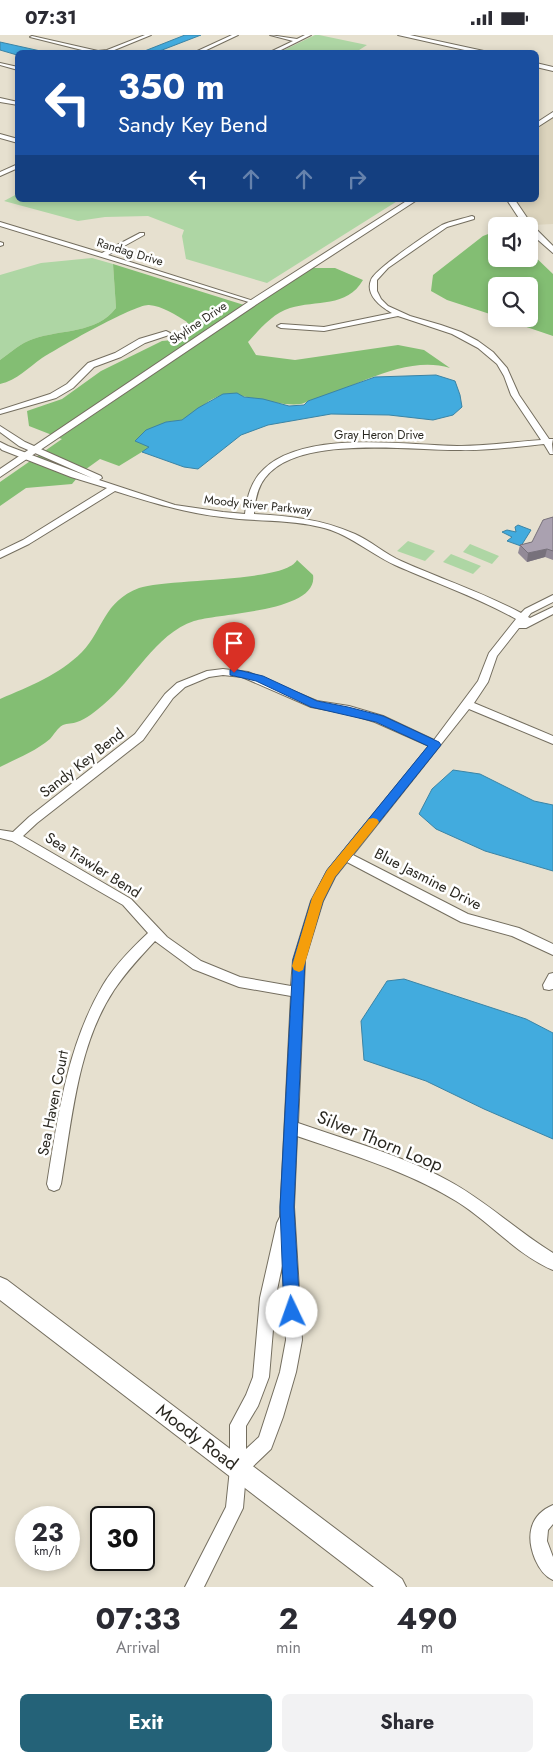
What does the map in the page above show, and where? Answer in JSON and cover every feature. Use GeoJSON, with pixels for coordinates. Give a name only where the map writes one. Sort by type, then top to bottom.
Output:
{"type":"FeatureCollection","features":[{"type":"Feature","properties":{"kind":"street"},"geometry":{"type":"LineString","coordinates":[[108,50],[148,35]]}},
{"type":"Feature","properties":{"kind":"street"},"geometry":{"type":"LineString","coordinates":[[202,50],[236,35]]}},
{"type":"Feature","properties":{"kind":"street"},"geometry":{"type":"LineString","coordinates":[[272,35],[297,41]]}},
{"type":"Feature","properties":{"kind":"street"},"geometry":{"type":"LineString","coordinates":[[277,50],[309,35]]}},
{"type":"Feature","properties":{"kind":"street"},"geometry":{"type":"LineString","coordinates":[[401,35],[463,50]]}},
{"type":"Feature","properties":{"kind":"street"},"geometry":{"type":"LineString","coordinates":[[32,37],[86,50]]}},
{"type":"Feature","properties":{"kind":"street"},"geometry":{"type":"LineString","coordinates":[[394,37],[473,50]]}},
{"type":"Feature","properties":{"kind":"street"},"geometry":{"type":"LineString","coordinates":[[0,64],[15,68]]}},
{"type":"Feature","properties":{"kind":"street"},"geometry":{"type":"LineString","coordinates":[[539,64],[552,67]]}},
{"type":"Feature","properties":{"kind":"street"},"geometry":{"type":"LineString","coordinates":[[0,100],[15,103]]}},
{"type":"Feature","properties":{"kind":"street"},"geometry":{"type":"LineString","coordinates":[[539,115],[553,106]]}},
{"type":"Feature","properties":{"kind":"street"},"geometry":{"type":"LineString","coordinates":[[539,124],[553,114]]}},
{"type":"Feature","properties":{"kind":"street"},"geometry":{"type":"LineString","coordinates":[[0,136],[15,140]]}},
{"type":"Feature","properties":{"kind":"street"},"geometry":{"type":"LineString","coordinates":[[0,174],[15,167]]}},
{"type":"Feature","properties":{"kind":"street","name":"Skyline Drive"},"geometry":{"type":"LineString","coordinates":[[0,474],[254,302],[411,202]]}},
{"type":"Feature","properties":{"kind":"street"},"geometry":{"type":"LineString","coordinates":[[512,202],[516,211],[549,253]]}},
{"type":"Feature","properties":{"kind":"street"},"geometry":{"type":"LineString","coordinates":[[472,218],[447,225],[386,267],[376,276],[373,287],[375,295],[385,306],[399,314],[452,331],[476,343],[490,353],[502,367],[514,393],[550,442],[553,453]]}},
{"type":"Feature","properties":{"kind":"street","name":"Randag Drive"},"geometry":{"type":"LineString","coordinates":[[0,224],[254,302]]}},
{"type":"Feature","properties":{"kind":"street"},"geometry":{"type":"LineString","coordinates":[[103,255],[142,234]]}},
{"type":"Feature","properties":{"kind":"street"},"geometry":{"type":"LineString","coordinates":[[538,246],[549,253]]}},
{"type":"Feature","properties":{"kind":"street"},"geometry":{"type":"LineString","coordinates":[[281,327],[324,329],[399,314]]}},
{"type":"Feature","properties":{"kind":"street"},"geometry":{"type":"LineString","coordinates":[[0,412],[52,396],[70,386],[91,365],[113,357],[139,342],[166,333]]}},
{"type":"Feature","properties":{"kind":"street","name":"Moody River Parkway"},"geometry":{"type":"LineString","coordinates":[[1,431],[31,453]]}},
{"type":"Feature","properties":{"kind":"street","name":"Gray Heron Drive"},"geometry":{"type":"LineString","coordinates":[[249,516],[252,491],[259,479],[269,468],[284,459],[303,452],[343,446],[458,448],[550,442]]}},
{"type":"Feature","properties":{"kind":"street","name":"Moody River Parkway"},"geometry":{"type":"LineString","coordinates":[[0,443],[31,453],[74,475],[174,507],[222,515],[295,519],[338,529],[396,562],[479,596],[525,620]]}},
{"type":"Feature","properties":{"kind":"street"},"geometry":{"type":"LineString","coordinates":[[0,555],[26,542],[115,487]]}},
{"type":"Feature","properties":{"kind":"street"},"geometry":{"type":"LineString","coordinates":[[525,620],[528,611],[553,598]]}},
{"type":"Feature","properties":{"kind":"street"},"geometry":{"type":"LineString","coordinates":[[238,1469],[265,1443],[275,1417],[288,1371],[294,1339],[287,1207],[297,992],[299,960],[317,901],[331,874],[436,745],[483,682],[492,655],[506,637],[525,620],[553,609]]}},
{"type":"Feature","properties":{"kind":"street","name":"Sandy Key Bend"},"geometry":{"type":"LineString","coordinates":[[15,837],[33,820],[139,737],[169,697],[181,685],[207,674],[223,671],[244,673],[315,704],[348,710],[379,719],[436,745]]}},
{"type":"Feature","properties":{"kind":"street"},"geometry":{"type":"LineString","coordinates":[[467,704],[553,740]]}},
{"type":"Feature","properties":{"kind":"street","name":"Sea Trawler Bend"},"geometry":{"type":"LineString","coordinates":[[0,834],[15,837],[127,902],[134,907],[155,933],[185,957],[226,978],[252,985],[297,992]]}},
{"type":"Feature","properties":{"kind":"street","name":"Blue Jasmine Drive"},"geometry":{"type":"LineString","coordinates":[[346,856],[465,918],[520,934],[553,950]]}},
{"type":"Feature","properties":{"kind":"street","name":"Sea Haven Court"},"geometry":{"type":"LineString","coordinates":[[54,1184],[72,1079],[87,1029],[108,988],[122,967],[134,951],[155,933]]}},
{"type":"Feature","properties":{"kind":"street","name":"Silver Thorn Loop"},"geometry":{"type":"LineString","coordinates":[[291,1127],[419,1173],[464,1198],[537,1253],[553,1262]]}},
{"type":"Feature","properties":{"kind":"street"},"geometry":{"type":"LineString","coordinates":[[194,1587],[234,1508],[238,1469],[238,1425],[262,1377],[268,1298],[287,1207]]}},
{"type":"Feature","properties":{"kind":"street","name":"Moody Road"},"geometry":{"type":"LineString","coordinates":[[0,1287],[394,1587]]}},
{"type":"Feature","properties":{"kind":"street"},"geometry":{"type":"LineString","coordinates":[[268,1298],[291,1298]]}},
{"type":"Feature","properties":{"kind":"street"},"geometry":{"type":"LineString","coordinates":[[553,1514],[544,1521],[539,1530],[538,1541],[540,1552],[553,1571]]}},
{"type":"Feature","properties":{"kind":"shaded area"},"geometry":{"type":"Polygon","coordinates":[[[553,116],[553,224],[538,225],[538,217],[527,217],[516,202],[539,202],[539,127],[553,116]]]}},
{"type":"Feature","properties":{"kind":"green space"},"geometry":{"type":"Polygon","coordinates":[[[315,35],[367,45],[359,50],[284,50],[315,35]]]}},
{"type":"Feature","properties":{"kind":"green space"},"geometry":{"type":"Polygon","coordinates":[[[15,195],[15,202],[396,202],[267,283],[186,259],[182,236],[184,230],[148,216],[105,217],[78,221],[4,201],[15,195]]]}},
{"type":"Feature","properties":{"kind":"green space"},"geometry":{"type":"Polygon","coordinates":[[[488,234],[488,267],[538,267],[538,260],[553,274],[553,336],[527,327],[538,327],[538,277],[488,277],[488,313],[447,300],[431,291],[433,275],[488,234]]]}},
{"type":"Feature","properties":{"kind":"green space"},"geometry":{"type":"Polygon","coordinates":[[[92,258],[113,264],[116,308],[108,316],[89,327],[33,339],[20,345],[0,360],[0,275],[41,263],[92,258]]]}},
{"type":"Feature","properties":{"kind":"green space"},"geometry":{"type":"Polygon","coordinates":[[[113,264],[244,305],[52,435],[29,426],[27,411],[62,399],[101,371],[162,341],[183,339],[191,335],[187,322],[174,314],[154,306],[142,306],[79,337],[42,358],[17,377],[0,384],[0,360],[20,345],[44,336],[89,327],[108,316],[116,308],[113,264]]]}},
{"type":"Feature","properties":{"kind":"green space"},"geometry":{"type":"Polygon","coordinates":[[[311,268],[335,268],[363,280],[356,289],[340,299],[290,308],[278,314],[267,322],[248,342],[256,355],[295,360],[398,345],[424,350],[450,368],[432,365],[396,369],[301,404],[281,403],[234,395],[219,396],[182,420],[166,422],[150,447],[119,466],[100,459],[82,472],[72,484],[26,488],[0,506],[0,482],[62,439],[59,438],[311,268]]]}},
{"type":"Feature","properties":{"kind":"green space"},"geometry":{"type":"Polygon","coordinates":[[[408,541],[435,551],[425,561],[397,551],[408,541]]]}},
{"type":"Feature","properties":{"kind":"green space"},"geometry":{"type":"Polygon","coordinates":[[[470,544],[499,556],[492,564],[463,552],[470,544]]]}},
{"type":"Feature","properties":{"kind":"green space"},"geometry":{"type":"Polygon","coordinates":[[[451,554],[481,566],[473,574],[443,562],[451,554]]]}},
{"type":"Feature","properties":{"kind":"green space"},"geometry":{"type":"Polygon","coordinates":[[[297,560],[313,575],[311,587],[300,597],[285,604],[265,609],[207,618],[180,627],[156,647],[114,695],[97,710],[80,721],[63,725],[50,739],[39,747],[0,767],[0,699],[44,679],[73,660],[89,643],[111,608],[127,594],[139,588],[153,585],[271,573],[288,567],[297,560]]]}},
{"type":"Feature","properties":{"kind":"water"},"geometry":{"type":"Polygon","coordinates":[[[185,35],[201,35],[162,50],[147,50],[185,35]]]}},
{"type":"Feature","properties":{"kind":"water"},"geometry":{"type":"Polygon","coordinates":[[[0,42],[36,50],[15,50],[15,54],[0,50],[0,42]]]}},
{"type":"Feature","properties":{"kind":"water"},"geometry":{"type":"Polygon","coordinates":[[[436,375],[455,381],[462,407],[453,415],[433,420],[389,415],[331,414],[268,425],[241,435],[198,469],[184,467],[142,452],[149,447],[135,441],[146,430],[166,422],[182,420],[198,408],[223,394],[237,393],[244,397],[263,399],[289,406],[304,405],[308,401],[375,377],[436,375]]]}},
{"type":"Feature","properties":{"kind":"water"},"geometry":{"type":"Polygon","coordinates":[[[518,525],[531,530],[521,546],[507,541],[512,537],[502,532],[507,530],[516,532],[515,527],[518,525]]]}},
{"type":"Feature","properties":{"kind":"water"},"geometry":{"type":"Polygon","coordinates":[[[453,770],[480,774],[534,801],[553,805],[553,871],[485,851],[436,829],[419,814],[432,789],[453,770]]]}},
{"type":"Feature","properties":{"kind":"water"},"geometry":{"type":"Polygon","coordinates":[[[404,979],[526,1019],[553,1033],[553,1139],[426,1081],[364,1060],[361,1021],[387,981],[404,979]]]}},
{"type":"Feature","properties":{"kind":"building"},"geometry":{"type":"Polygon","coordinates":[[[553,517],[553,551],[547,549],[528,553],[520,545],[532,542],[543,520],[553,517]]]}},
{"type":"Feature","properties":{"kind":"slow traffic"},"geometry":{"type":"LineString","coordinates":[[299,966],[299,960],[317,901],[331,874],[373,822]]}},
{"type":"Feature","properties":{"kind":"route"},"geometry":{"type":"LineString","coordinates":[[234,673],[244,673],[315,704],[348,710],[379,719],[436,745],[331,874],[317,901],[299,960],[287,1207],[292,1312]]}}]}
